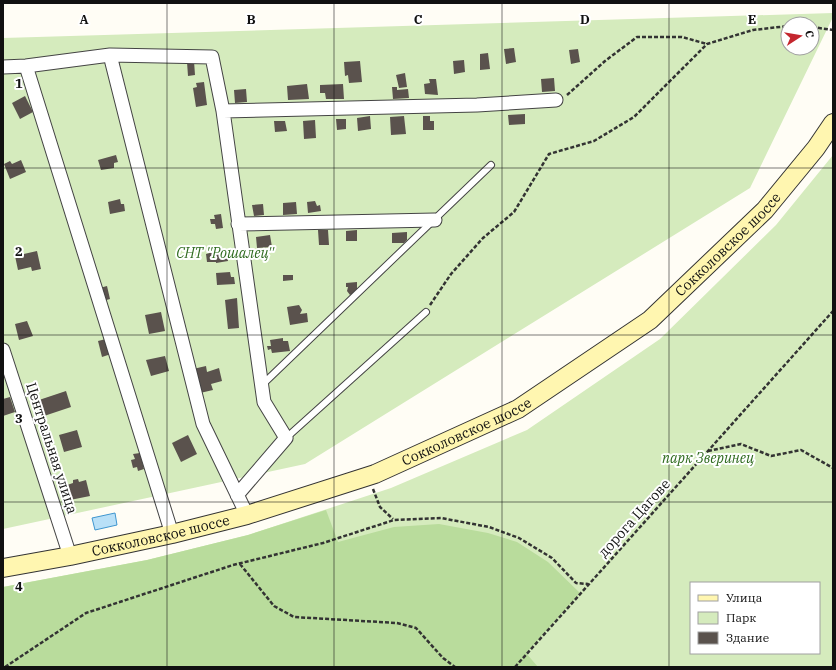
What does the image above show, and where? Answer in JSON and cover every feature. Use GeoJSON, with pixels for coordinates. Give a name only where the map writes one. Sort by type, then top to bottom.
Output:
{"type":"FeatureCollection","features":[{"type":"Feature","properties":{"kind":"main road","name":"Сокколовское шоссе"},"geometry":{"type":"LineString","coordinates":[[3,568],[70,556],[172,534],[247,515],[370,476],[518,409],[650,320],[765,210],[816,148],[833,123]]}},
{"type":"Feature","properties":{"kind":"street"},"geometry":{"type":"LineString","coordinates":[[110,54],[203,424],[247,515]]}},
{"type":"Feature","properties":{"kind":"street"},"geometry":{"type":"LineString","coordinates":[[3,67],[26,66],[110,54],[212,57],[223,111],[264,402],[286,438],[237,495]]}},
{"type":"Feature","properties":{"kind":"street"},"geometry":{"type":"LineString","coordinates":[[26,66],[172,534]]}},
{"type":"Feature","properties":{"kind":"street"},"geometry":{"type":"LineString","coordinates":[[223,111],[477,105],[556,100]]}},
{"type":"Feature","properties":{"kind":"street"},"geometry":{"type":"LineString","coordinates":[[238,224],[435,220]]}},
{"type":"Feature","properties":{"kind":"street","name":"Центральная улица"},"geometry":{"type":"LineString","coordinates":[[3,350],[70,556]]}},
{"type":"Feature","properties":{"kind":"lane"},"geometry":{"type":"LineString","coordinates":[[261,385],[491,165]]}},
{"type":"Feature","properties":{"kind":"lane"},"geometry":{"type":"LineString","coordinates":[[286,438],[426,312]]}},
{"type":"Feature","properties":{"kind":"path"},"geometry":{"type":"LineString","coordinates":[[426,312],[451,274],[483,238],[514,212],[549,154],[594,141],[634,117],[707,44],[753,30],[780,27]]}},
{"type":"Feature","properties":{"kind":"path"},"geometry":{"type":"LineString","coordinates":[[820,28],[833,30]]}},
{"type":"Feature","properties":{"kind":"path"},"geometry":{"type":"LineString","coordinates":[[556,100],[566,96],[605,61],[636,37],[682,37],[707,44]]}},
{"type":"Feature","properties":{"kind":"path","name":"дорога Цагове"},"geometry":{"type":"LineString","coordinates":[[514,667],[833,311]]}},
{"type":"Feature","properties":{"kind":"path"},"geometry":{"type":"LineString","coordinates":[[707,452],[741,444],[771,456],[801,450],[833,468]]}},
{"type":"Feature","properties":{"kind":"path"},"geometry":{"type":"LineString","coordinates":[[370,476],[380,507],[394,520]]}},
{"type":"Feature","properties":{"kind":"path"},"geometry":{"type":"LineString","coordinates":[[5,667],[86,613],[240,564],[323,543],[394,520],[441,518],[489,527],[519,538],[552,558],[576,582],[588,584]]}},
{"type":"Feature","properties":{"kind":"path"},"geometry":{"type":"LineString","coordinates":[[240,564],[274,606],[294,617],[397,623],[416,628],[443,658],[455,667]]}},
{"type":"Feature","properties":{"kind":"green space","name":"СНТ ''Рошалец''"},"geometry":{"type":"Polygon","coordinates":[[[833,13],[833,17],[820,44],[820,16],[780,16],[780,56],[814,56],[750,188],[305,464],[3,529],[3,38],[833,13]]]}},
{"type":"Feature","properties":{"kind":"green space","name":"парк Зверинец"},"geometry":{"type":"Polygon","coordinates":[[[833,155],[833,667],[3,667],[3,587],[147,560],[248,535],[391,488],[527,430],[660,339],[776,225],[833,155]]]}},
{"type":"Feature","properties":{"kind":"green space"},"geometry":{"type":"Polygon","coordinates":[[[326,510],[338,542],[394,527],[439,524],[488,533],[517,542],[548,562],[580,593],[526,653],[538,667],[3,667],[3,587],[147,560],[248,535],[326,510]]]}},
{"type":"Feature","properties":{"kind":"water"},"geometry":{"type":"Polygon","coordinates":[[[115,513],[117,525],[95,530],[92,518],[115,513]]]}},
{"type":"Feature","properties":{"kind":"building"},"geometry":{"type":"Polygon","coordinates":[[[514,48],[516,62],[506,64],[504,49],[514,48]]]}},
{"type":"Feature","properties":{"kind":"building"},"geometry":{"type":"Polygon","coordinates":[[[578,49],[580,62],[571,64],[569,50],[578,49]]]}},
{"type":"Feature","properties":{"kind":"building"},"geometry":{"type":"Polygon","coordinates":[[[488,53],[490,69],[480,70],[480,54],[488,53]]]}},
{"type":"Feature","properties":{"kind":"building"},"geometry":{"type":"Polygon","coordinates":[[[464,60],[465,72],[454,74],[453,61],[464,60]]]}},
{"type":"Feature","properties":{"kind":"building"},"geometry":{"type":"Polygon","coordinates":[[[194,61],[195,75],[188,76],[187,62],[194,61]]]}},
{"type":"Feature","properties":{"kind":"building"},"geometry":{"type":"Polygon","coordinates":[[[360,61],[362,82],[349,83],[348,75],[345,76],[344,62],[360,61]]]}},
{"type":"Feature","properties":{"kind":"building"},"geometry":{"type":"Polygon","coordinates":[[[405,73],[407,87],[399,88],[396,75],[405,73]]]}},
{"type":"Feature","properties":{"kind":"building"},"geometry":{"type":"Polygon","coordinates":[[[554,78],[555,91],[542,92],[541,79],[554,78]]]}},
{"type":"Feature","properties":{"kind":"building"},"geometry":{"type":"Polygon","coordinates":[[[429,79],[436,79],[438,95],[425,94],[424,84],[430,83],[429,79]]]}},
{"type":"Feature","properties":{"kind":"building"},"geometry":{"type":"Polygon","coordinates":[[[204,82],[207,105],[196,107],[193,88],[197,87],[196,83],[204,82]]]}},
{"type":"Feature","properties":{"kind":"building"},"geometry":{"type":"Polygon","coordinates":[[[307,84],[309,99],[288,100],[287,86],[307,84]]]}},
{"type":"Feature","properties":{"kind":"building"},"geometry":{"type":"Polygon","coordinates":[[[343,84],[344,99],[326,99],[325,93],[320,93],[320,85],[343,84]]]}},
{"type":"Feature","properties":{"kind":"building"},"geometry":{"type":"Polygon","coordinates":[[[392,87],[397,87],[397,90],[408,89],[409,98],[393,99],[392,87]]]}},
{"type":"Feature","properties":{"kind":"building"},"geometry":{"type":"Polygon","coordinates":[[[246,89],[247,102],[235,103],[234,90],[246,89]]]}},
{"type":"Feature","properties":{"kind":"building"},"geometry":{"type":"Polygon","coordinates":[[[25,96],[33,112],[20,119],[12,103],[25,96]]]}},
{"type":"Feature","properties":{"kind":"building"},"geometry":{"type":"Polygon","coordinates":[[[525,114],[525,124],[509,125],[508,115],[525,114]]]}},
{"type":"Feature","properties":{"kind":"building"},"geometry":{"type":"Polygon","coordinates":[[[370,116],[371,129],[358,131],[357,118],[370,116]]]}},
{"type":"Feature","properties":{"kind":"building"},"geometry":{"type":"Polygon","coordinates":[[[404,116],[406,134],[391,135],[390,117],[404,116]]]}},
{"type":"Feature","properties":{"kind":"building"},"geometry":{"type":"Polygon","coordinates":[[[423,116],[430,116],[430,121],[434,121],[434,130],[423,130],[423,116]]]}},
{"type":"Feature","properties":{"kind":"building"},"geometry":{"type":"Polygon","coordinates":[[[336,119],[346,119],[346,129],[337,130],[336,119]]]}},
{"type":"Feature","properties":{"kind":"building"},"geometry":{"type":"Polygon","coordinates":[[[315,120],[316,138],[304,139],[303,121],[315,120]]]}},
{"type":"Feature","properties":{"kind":"building"},"geometry":{"type":"Polygon","coordinates":[[[274,121],[285,121],[287,131],[275,132],[274,121]]]}},
{"type":"Feature","properties":{"kind":"building"},"geometry":{"type":"Polygon","coordinates":[[[116,155],[118,162],[114,163],[114,168],[101,170],[98,160],[116,155]]]}},
{"type":"Feature","properties":{"kind":"building"},"geometry":{"type":"Polygon","coordinates":[[[21,160],[26,172],[10,179],[4,164],[10,161],[12,164],[21,160]]]}},
{"type":"Feature","properties":{"kind":"building"},"geometry":{"type":"Polygon","coordinates":[[[120,199],[121,204],[124,204],[125,211],[110,214],[108,202],[120,199]]]}},
{"type":"Feature","properties":{"kind":"building"},"geometry":{"type":"Polygon","coordinates":[[[315,201],[317,206],[320,205],[321,211],[308,213],[307,202],[315,201]]]}},
{"type":"Feature","properties":{"kind":"building"},"geometry":{"type":"Polygon","coordinates":[[[296,202],[297,214],[283,215],[283,203],[296,202]]]}},
{"type":"Feature","properties":{"kind":"building"},"geometry":{"type":"Polygon","coordinates":[[[263,204],[264,215],[254,216],[252,205],[263,204]]]}},
{"type":"Feature","properties":{"kind":"building"},"geometry":{"type":"Polygon","coordinates":[[[221,214],[223,228],[216,229],[215,224],[211,224],[210,219],[215,219],[214,215],[221,214]]]}},
{"type":"Feature","properties":{"kind":"building"},"geometry":{"type":"Polygon","coordinates":[[[318,230],[328,230],[329,245],[319,245],[318,230]]]}},
{"type":"Feature","properties":{"kind":"building"},"geometry":{"type":"Polygon","coordinates":[[[357,230],[357,241],[346,241],[346,231],[357,230]]]}},
{"type":"Feature","properties":{"kind":"building"},"geometry":{"type":"Polygon","coordinates":[[[407,232],[407,240],[404,243],[392,243],[392,233],[407,232]]]}},
{"type":"Feature","properties":{"kind":"building"},"geometry":{"type":"Polygon","coordinates":[[[270,235],[272,247],[257,248],[256,237],[270,235]]]}},
{"type":"Feature","properties":{"kind":"building"},"geometry":{"type":"Polygon","coordinates":[[[224,249],[224,252],[227,251],[228,261],[216,263],[207,262],[206,254],[224,249]]]}},
{"type":"Feature","properties":{"kind":"building"},"geometry":{"type":"Polygon","coordinates":[[[37,251],[41,269],[32,271],[31,267],[18,270],[15,256],[37,251]]]}},
{"type":"Feature","properties":{"kind":"building"},"geometry":{"type":"Polygon","coordinates":[[[230,272],[231,277],[234,277],[235,284],[217,285],[216,273],[230,272]]]}},
{"type":"Feature","properties":{"kind":"building"},"geometry":{"type":"Polygon","coordinates":[[[283,275],[293,275],[293,280],[283,281],[283,275]]]}},
{"type":"Feature","properties":{"kind":"building"},"geometry":{"type":"Polygon","coordinates":[[[357,282],[357,292],[350,295],[347,291],[348,287],[346,287],[346,283],[357,282]]]}},
{"type":"Feature","properties":{"kind":"building"},"geometry":{"type":"Polygon","coordinates":[[[107,286],[110,299],[99,302],[96,289],[107,286]]]}},
{"type":"Feature","properties":{"kind":"building"},"geometry":{"type":"Polygon","coordinates":[[[237,298],[239,328],[228,329],[225,300],[237,298]]]}},
{"type":"Feature","properties":{"kind":"building"},"geometry":{"type":"Polygon","coordinates":[[[299,305],[302,310],[300,314],[307,313],[308,322],[290,325],[287,307],[299,305]]]}},
{"type":"Feature","properties":{"kind":"building"},"geometry":{"type":"Polygon","coordinates":[[[161,312],[165,331],[149,334],[145,315],[161,312]]]}},
{"type":"Feature","properties":{"kind":"building"},"geometry":{"type":"Polygon","coordinates":[[[27,321],[33,336],[19,340],[15,324],[27,321]]]}},
{"type":"Feature","properties":{"kind":"building"},"geometry":{"type":"Polygon","coordinates":[[[283,338],[283,341],[288,341],[290,351],[272,353],[271,349],[268,350],[267,346],[271,346],[270,340],[283,338]]]}},
{"type":"Feature","properties":{"kind":"building"},"geometry":{"type":"Polygon","coordinates":[[[106,339],[111,354],[102,357],[98,341],[106,339]]]}},
{"type":"Feature","properties":{"kind":"building"},"geometry":{"type":"Polygon","coordinates":[[[165,356],[169,371],[151,376],[146,360],[165,356]]]}},
{"type":"Feature","properties":{"kind":"building"},"geometry":{"type":"Polygon","coordinates":[[[206,366],[207,372],[219,368],[222,381],[211,384],[213,390],[200,393],[193,369],[206,366]]]}},
{"type":"Feature","properties":{"kind":"building"},"geometry":{"type":"Polygon","coordinates":[[[66,391],[71,407],[41,417],[36,401],[66,391]]]}},
{"type":"Feature","properties":{"kind":"building"},"geometry":{"type":"Polygon","coordinates":[[[10,397],[15,412],[3,416],[3,399],[10,397]]]}},
{"type":"Feature","properties":{"kind":"building"},"geometry":{"type":"Polygon","coordinates":[[[77,430],[82,447],[64,452],[59,435],[77,430]]]}},
{"type":"Feature","properties":{"kind":"building"},"geometry":{"type":"Polygon","coordinates":[[[188,435],[197,454],[181,462],[172,443],[188,435]]]}},
{"type":"Feature","properties":{"kind":"building"},"geometry":{"type":"Polygon","coordinates":[[[140,453],[144,469],[138,471],[137,467],[133,468],[131,460],[135,459],[133,454],[140,453]]]}},
{"type":"Feature","properties":{"kind":"building"},"geometry":{"type":"Polygon","coordinates":[[[78,479],[79,482],[86,480],[90,496],[70,500],[67,485],[73,483],[73,480],[78,479]]]}}]}
